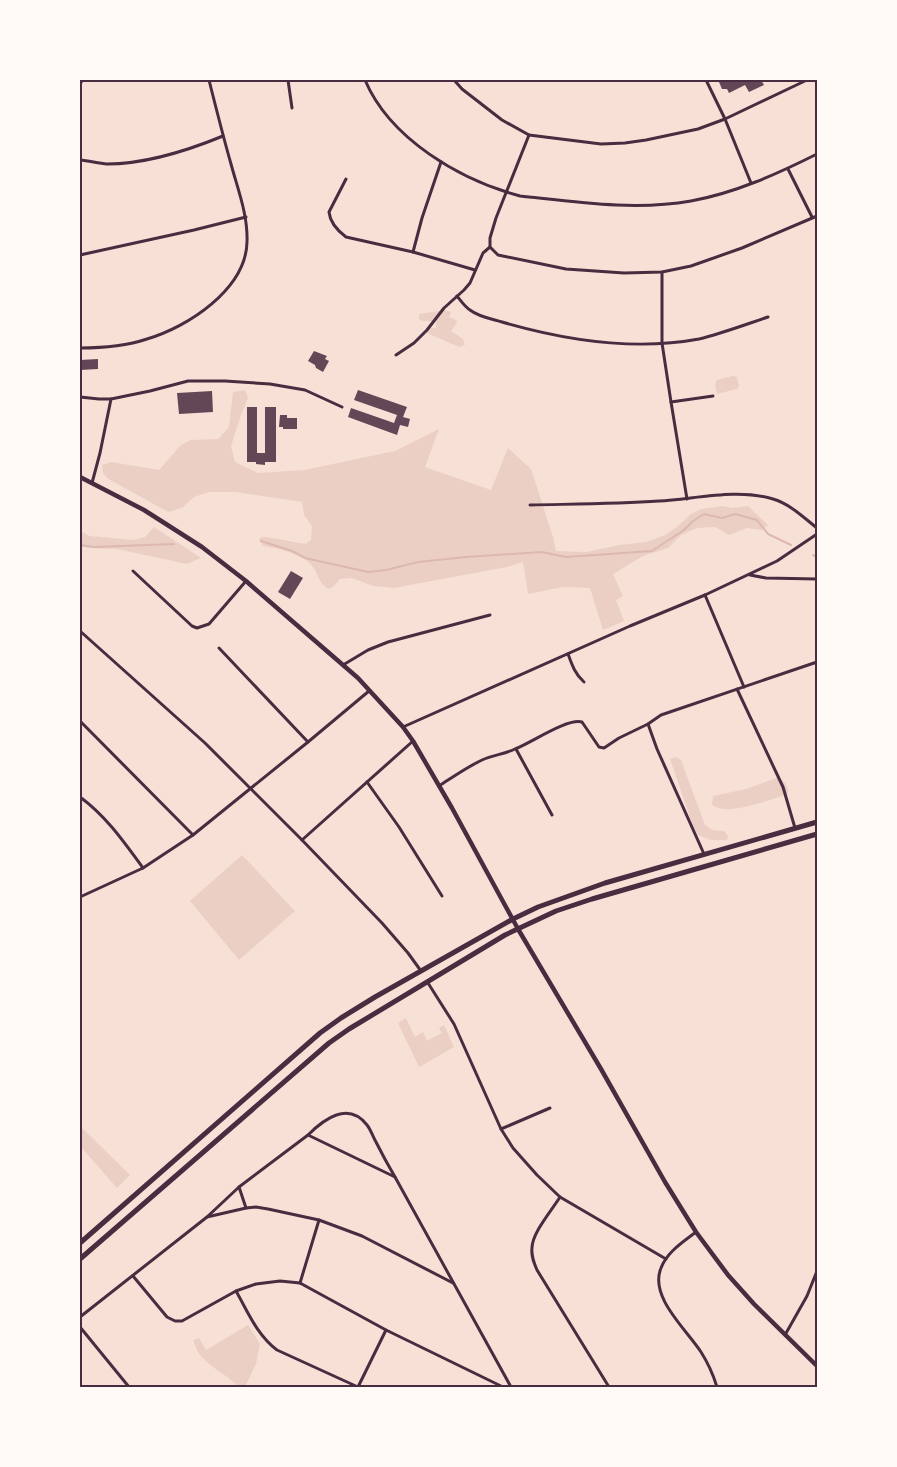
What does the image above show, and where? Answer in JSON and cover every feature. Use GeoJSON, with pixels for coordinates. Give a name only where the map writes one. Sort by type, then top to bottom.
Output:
{"type":"FeatureCollection","features":[{"type":"Feature","properties":{"kind":"highway"},"geometry":{"type":"LineString","coordinates":[[80,1243],[313,1040],[341,1018],[421,971],[513,919],[551,901],[605,882],[817,822]]}},
{"type":"Feature","properties":{"kind":"highway"},"geometry":{"type":"LineString","coordinates":[[80,1259],[323,1048],[349,1029],[488,946],[556,911],[817,834]]}},
{"type":"Feature","properties":{"kind":"highway"},"geometry":{"type":"LineString","coordinates":[[313,1040],[323,1048]]}},
{"type":"Feature","properties":{"kind":"main road"},"geometry":{"type":"LineString","coordinates":[[80,477],[171,526],[246,581],[358,678],[403,727],[439,786],[518,929],[696,1232],[728,1275],[754,1304],[817,1366]]}},
{"type":"Feature","properties":{"kind":"street"},"geometry":{"type":"LineString","coordinates":[[80,348],[104,348],[147,340],[166,332],[208,308],[227,291],[236,278],[247,245],[246,217],[209,80]]}},
{"type":"Feature","properties":{"kind":"street"},"geometry":{"type":"LineString","coordinates":[[288,80],[292,108]]}},
{"type":"Feature","properties":{"kind":"street"},"geometry":{"type":"LineString","coordinates":[[365,80],[371,95],[397,127],[433,157],[468,176],[520,196],[606,205],[656,205],[692,201],[751,183],[788,169],[817,154]]}},
{"type":"Feature","properties":{"kind":"street"},"geometry":{"type":"LineString","coordinates":[[454,80],[462,90],[502,120],[529,135],[601,144],[646,140],[698,129],[807,80]]}},
{"type":"Feature","properties":{"kind":"street"},"geometry":{"type":"LineString","coordinates":[[706,80],[725,118],[751,183]]}},
{"type":"Feature","properties":{"kind":"street"},"geometry":{"type":"LineString","coordinates":[[529,135],[490,238],[490,247],[498,255],[566,269],[624,273],[662,272],[691,266],[742,248],[817,216]]}},
{"type":"Feature","properties":{"kind":"street"},"geometry":{"type":"LineString","coordinates":[[80,160],[107,164],[148,160],[223,136]]}},
{"type":"Feature","properties":{"kind":"street"},"geometry":{"type":"LineString","coordinates":[[413,252],[422,218],[441,162]]}},
{"type":"Feature","properties":{"kind":"street"},"geometry":{"type":"LineString","coordinates":[[788,169],[812,217]]}},
{"type":"Feature","properties":{"kind":"street"},"geometry":{"type":"LineString","coordinates":[[346,179],[329,212],[329,218],[340,233],[353,239],[413,252],[475,270]]}},
{"type":"Feature","properties":{"kind":"street"},"geometry":{"type":"LineString","coordinates":[[80,255],[246,217]]}},
{"type":"Feature","properties":{"kind":"street"},"geometry":{"type":"LineString","coordinates":[[396,355],[414,343],[444,308],[470,283],[483,253],[490,247]]}},
{"type":"Feature","properties":{"kind":"street"},"geometry":{"type":"LineString","coordinates":[[662,272],[662,343],[687,499]]}},
{"type":"Feature","properties":{"kind":"street"},"geometry":{"type":"LineString","coordinates":[[457,296],[465,306],[476,314],[520,327],[571,338],[621,343],[662,343],[699,338],[768,317]]}},
{"type":"Feature","properties":{"kind":"street"},"geometry":{"type":"LineString","coordinates":[[80,397],[111,399],[188,381],[225,381],[270,384],[305,390],[342,407]]}},
{"type":"Feature","properties":{"kind":"street"},"geometry":{"type":"LineString","coordinates":[[671,402],[713,396]]}},
{"type":"Feature","properties":{"kind":"street"},"geometry":{"type":"LineString","coordinates":[[92,484],[111,399]]}},
{"type":"Feature","properties":{"kind":"street"},"geometry":{"type":"LineString","coordinates":[[530,505],[659,502],[738,494],[755,495],[774,499],[790,507],[817,528]]}},
{"type":"Feature","properties":{"kind":"street"},"geometry":{"type":"LineString","coordinates":[[403,727],[705,595],[777,561],[817,534]]}},
{"type":"Feature","properties":{"kind":"street"},"geometry":{"type":"LineString","coordinates":[[133,571],[192,626],[198,628],[209,624],[246,581]]}},
{"type":"Feature","properties":{"kind":"street"},"geometry":{"type":"LineString","coordinates":[[750,574],[766,578],[817,579]]}},
{"type":"Feature","properties":{"kind":"street"},"geometry":{"type":"LineString","coordinates":[[705,595],[744,687]]}},
{"type":"Feature","properties":{"kind":"street"},"geometry":{"type":"LineString","coordinates":[[343,665],[368,650],[388,642],[490,615]]}},
{"type":"Feature","properties":{"kind":"street"},"geometry":{"type":"LineString","coordinates":[[80,631],[205,742],[382,923],[421,971]]}},
{"type":"Feature","properties":{"kind":"street"},"geometry":{"type":"LineString","coordinates":[[218,648],[308,742]]}},
{"type":"Feature","properties":{"kind":"street"},"geometry":{"type":"LineString","coordinates":[[568,654],[573,669],[584,682]]}},
{"type":"Feature","properties":{"kind":"street"},"geometry":{"type":"LineString","coordinates":[[439,786],[484,759],[516,749],[576,721],[582,722],[599,748],[604,748],[619,738],[648,724],[660,715],[817,662]]}},
{"type":"Feature","properties":{"kind":"street"},"geometry":{"type":"LineString","coordinates":[[737,689],[783,787],[795,829]]}},
{"type":"Feature","properties":{"kind":"street"},"geometry":{"type":"LineString","coordinates":[[80,897],[142,868],[193,835],[369,691]]}},
{"type":"Feature","properties":{"kind":"street"},"geometry":{"type":"LineString","coordinates":[[80,721],[193,835]]}},
{"type":"Feature","properties":{"kind":"street"},"geometry":{"type":"LineString","coordinates":[[648,724],[657,749],[704,855]]}},
{"type":"Feature","properties":{"kind":"street"},"geometry":{"type":"LineString","coordinates":[[302,840],[413,741]]}},
{"type":"Feature","properties":{"kind":"street"},"geometry":{"type":"LineString","coordinates":[[516,749],[552,815]]}},
{"type":"Feature","properties":{"kind":"street"},"geometry":{"type":"LineString","coordinates":[[367,782],[400,827],[442,896]]}},
{"type":"Feature","properties":{"kind":"street"},"geometry":{"type":"LineString","coordinates":[[80,797],[99,812],[114,829],[142,868]]}},
{"type":"Feature","properties":{"kind":"street"},"geometry":{"type":"LineString","coordinates":[[428,983],[454,1024],[501,1129],[513,1148],[560,1197],[666,1259]]}},
{"type":"Feature","properties":{"kind":"street"},"geometry":{"type":"LineString","coordinates":[[501,1129],[550,1108]]}},
{"type":"Feature","properties":{"kind":"street"},"geometry":{"type":"LineString","coordinates":[[80,1317],[207,1217],[239,1187],[308,1135],[319,1124],[332,1116],[342,1113],[352,1114],[360,1118],[368,1126],[511,1387]]}},
{"type":"Feature","properties":{"kind":"street"},"geometry":{"type":"LineString","coordinates":[[308,1135],[395,1177]]}},
{"type":"Feature","properties":{"kind":"street"},"geometry":{"type":"LineString","coordinates":[[239,1187],[246,1208]]}},
{"type":"Feature","properties":{"kind":"street"},"geometry":{"type":"LineString","coordinates":[[560,1197],[536,1234],[531,1246],[532,1258],[537,1270],[609,1387]]}},
{"type":"Feature","properties":{"kind":"street"},"geometry":{"type":"LineString","coordinates":[[207,1217],[256,1207],[319,1220],[362,1236],[453,1283]]}},
{"type":"Feature","properties":{"kind":"street"},"geometry":{"type":"LineString","coordinates":[[300,1283],[319,1220]]}},
{"type":"Feature","properties":{"kind":"street"},"geometry":{"type":"LineString","coordinates":[[696,1232],[674,1249],[660,1268],[659,1291],[707,1362],[717,1387]]}},
{"type":"Feature","properties":{"kind":"street"},"geometry":{"type":"LineString","coordinates":[[785,1336],[807,1296],[817,1271]]}},
{"type":"Feature","properties":{"kind":"street"},"geometry":{"type":"LineString","coordinates":[[133,1276],[167,1317],[175,1321],[182,1321],[236,1291],[256,1284],[267,1282],[300,1283],[386,1330],[503,1387]]}},
{"type":"Feature","properties":{"kind":"street"},"geometry":{"type":"LineString","coordinates":[[236,1291],[252,1321],[268,1344],[277,1350],[358,1387],[386,1330]]}},
{"type":"Feature","properties":{"kind":"street"},"geometry":{"type":"LineString","coordinates":[[80,1327],[129,1387]]}},
{"type":"Feature","properties":{"kind":"shaded area"},"geometry":{"type":"Polygon","coordinates":[[[444,310],[451,312],[449,317],[456,320],[457,323],[451,331],[463,339],[465,345],[459,347],[427,333],[430,328],[436,328],[436,322],[419,319],[419,314],[444,310]]]}},
{"type":"Feature","properties":{"kind":"shaded area"},"geometry":{"type":"Polygon","coordinates":[[[733,376],[737,377],[739,386],[737,389],[717,394],[715,384],[717,380],[733,376]]]}},
{"type":"Feature","properties":{"kind":"shaded area"},"geometry":{"type":"Polygon","coordinates":[[[245,390],[248,398],[231,446],[235,462],[258,473],[304,470],[395,451],[439,429],[425,467],[491,490],[508,448],[531,469],[556,551],[587,552],[619,545],[646,542],[665,535],[691,514],[701,509],[723,506],[732,508],[748,506],[768,525],[762,530],[747,528],[729,535],[715,527],[697,528],[681,535],[668,548],[643,556],[613,574],[623,596],[616,600],[624,621],[603,630],[590,588],[563,587],[528,594],[523,562],[507,567],[394,588],[373,586],[352,578],[340,579],[333,587],[328,589],[320,581],[309,562],[283,550],[263,546],[259,539],[267,537],[305,544],[311,540],[312,526],[304,515],[302,502],[236,492],[209,492],[194,497],[182,508],[168,512],[107,478],[103,473],[102,465],[111,462],[159,470],[180,446],[190,440],[218,439],[229,427],[233,392],[245,390]]]}},
{"type":"Feature","properties":{"kind":"shaded area"},"geometry":{"type":"Polygon","coordinates":[[[154,527],[201,558],[187,564],[117,549],[80,546],[80,531],[90,536],[134,540],[145,537],[154,527]]]}},
{"type":"Feature","properties":{"kind":"shaded area"},"geometry":{"type":"Polygon","coordinates":[[[676,757],[681,760],[705,825],[712,830],[724,831],[728,836],[727,840],[711,840],[698,835],[670,759],[676,757]]]}},
{"type":"Feature","properties":{"kind":"shaded area"},"geometry":{"type":"Polygon","coordinates":[[[779,777],[787,786],[788,794],[739,808],[722,809],[712,805],[713,796],[746,789],[779,777]]]}},
{"type":"Feature","properties":{"kind":"shaded area"},"geometry":{"type":"Polygon","coordinates":[[[242,855],[295,911],[239,960],[190,901],[242,855]]]}},
{"type":"Feature","properties":{"kind":"shaded area"},"geometry":{"type":"Polygon","coordinates":[[[406,1018],[415,1037],[423,1032],[427,1041],[442,1033],[439,1028],[444,1025],[454,1047],[419,1067],[398,1023],[406,1018]]]}},
{"type":"Feature","properties":{"kind":"shaded area"},"geometry":{"type":"Polygon","coordinates":[[[80,1126],[130,1175],[117,1188],[80,1146],[80,1126]]]}},
{"type":"Feature","properties":{"kind":"shaded area"},"geometry":{"type":"Polygon","coordinates":[[[248,1325],[260,1344],[256,1364],[245,1387],[239,1387],[204,1360],[193,1340],[199,1338],[206,1350],[248,1325]]]}},
{"type":"Feature","properties":{"kind":"building"},"geometry":{"type":"Polygon","coordinates":[[[720,80],[761,80],[764,85],[749,92],[745,85],[729,93],[727,89],[722,89],[720,80]]]}},
{"type":"Feature","properties":{"kind":"building"},"geometry":{"type":"Polygon","coordinates":[[[314,351],[327,356],[325,359],[329,361],[323,372],[308,361],[314,351]]]}},
{"type":"Feature","properties":{"kind":"building"},"geometry":{"type":"Polygon","coordinates":[[[98,359],[98,369],[80,370],[80,360],[98,359]]]}},
{"type":"Feature","properties":{"kind":"building"},"geometry":{"type":"Polygon","coordinates":[[[358,390],[407,407],[403,417],[410,419],[408,427],[400,425],[397,435],[348,417],[351,408],[394,423],[397,415],[354,400],[358,390]]]}},
{"type":"Feature","properties":{"kind":"building"},"geometry":{"type":"Polygon","coordinates":[[[212,391],[213,412],[179,414],[177,393],[212,391]]]}},
{"type":"Feature","properties":{"kind":"building"},"geometry":{"type":"Polygon","coordinates":[[[247,407],[257,407],[257,453],[265,453],[265,407],[276,407],[276,462],[265,462],[265,465],[247,462],[247,407]]]}},
{"type":"Feature","properties":{"kind":"building"},"geometry":{"type":"Polygon","coordinates":[[[280,415],[287,415],[287,418],[297,418],[297,429],[283,429],[283,427],[279,427],[280,415]]]}},
{"type":"Feature","properties":{"kind":"building"},"geometry":{"type":"Polygon","coordinates":[[[291,571],[303,578],[290,599],[278,592],[291,571]]]}},
{"type":"Feature","properties":{"kind":"waterway"},"geometry":{"type":"LineString","coordinates":[[261,541],[292,551],[305,558],[368,572],[386,570],[418,562],[466,557],[542,552],[566,557],[652,551],[704,514],[722,518],[735,514],[757,520],[768,534],[791,545]]}},
{"type":"Feature","properties":{"kind":"waterway"},"geometry":{"type":"LineString","coordinates":[[80,545],[94,547],[174,544]]}},
{"type":"Feature","properties":{"kind":"waterway"},"geometry":{"type":"LineString","coordinates":[[813,555],[817,557]]}}]}
